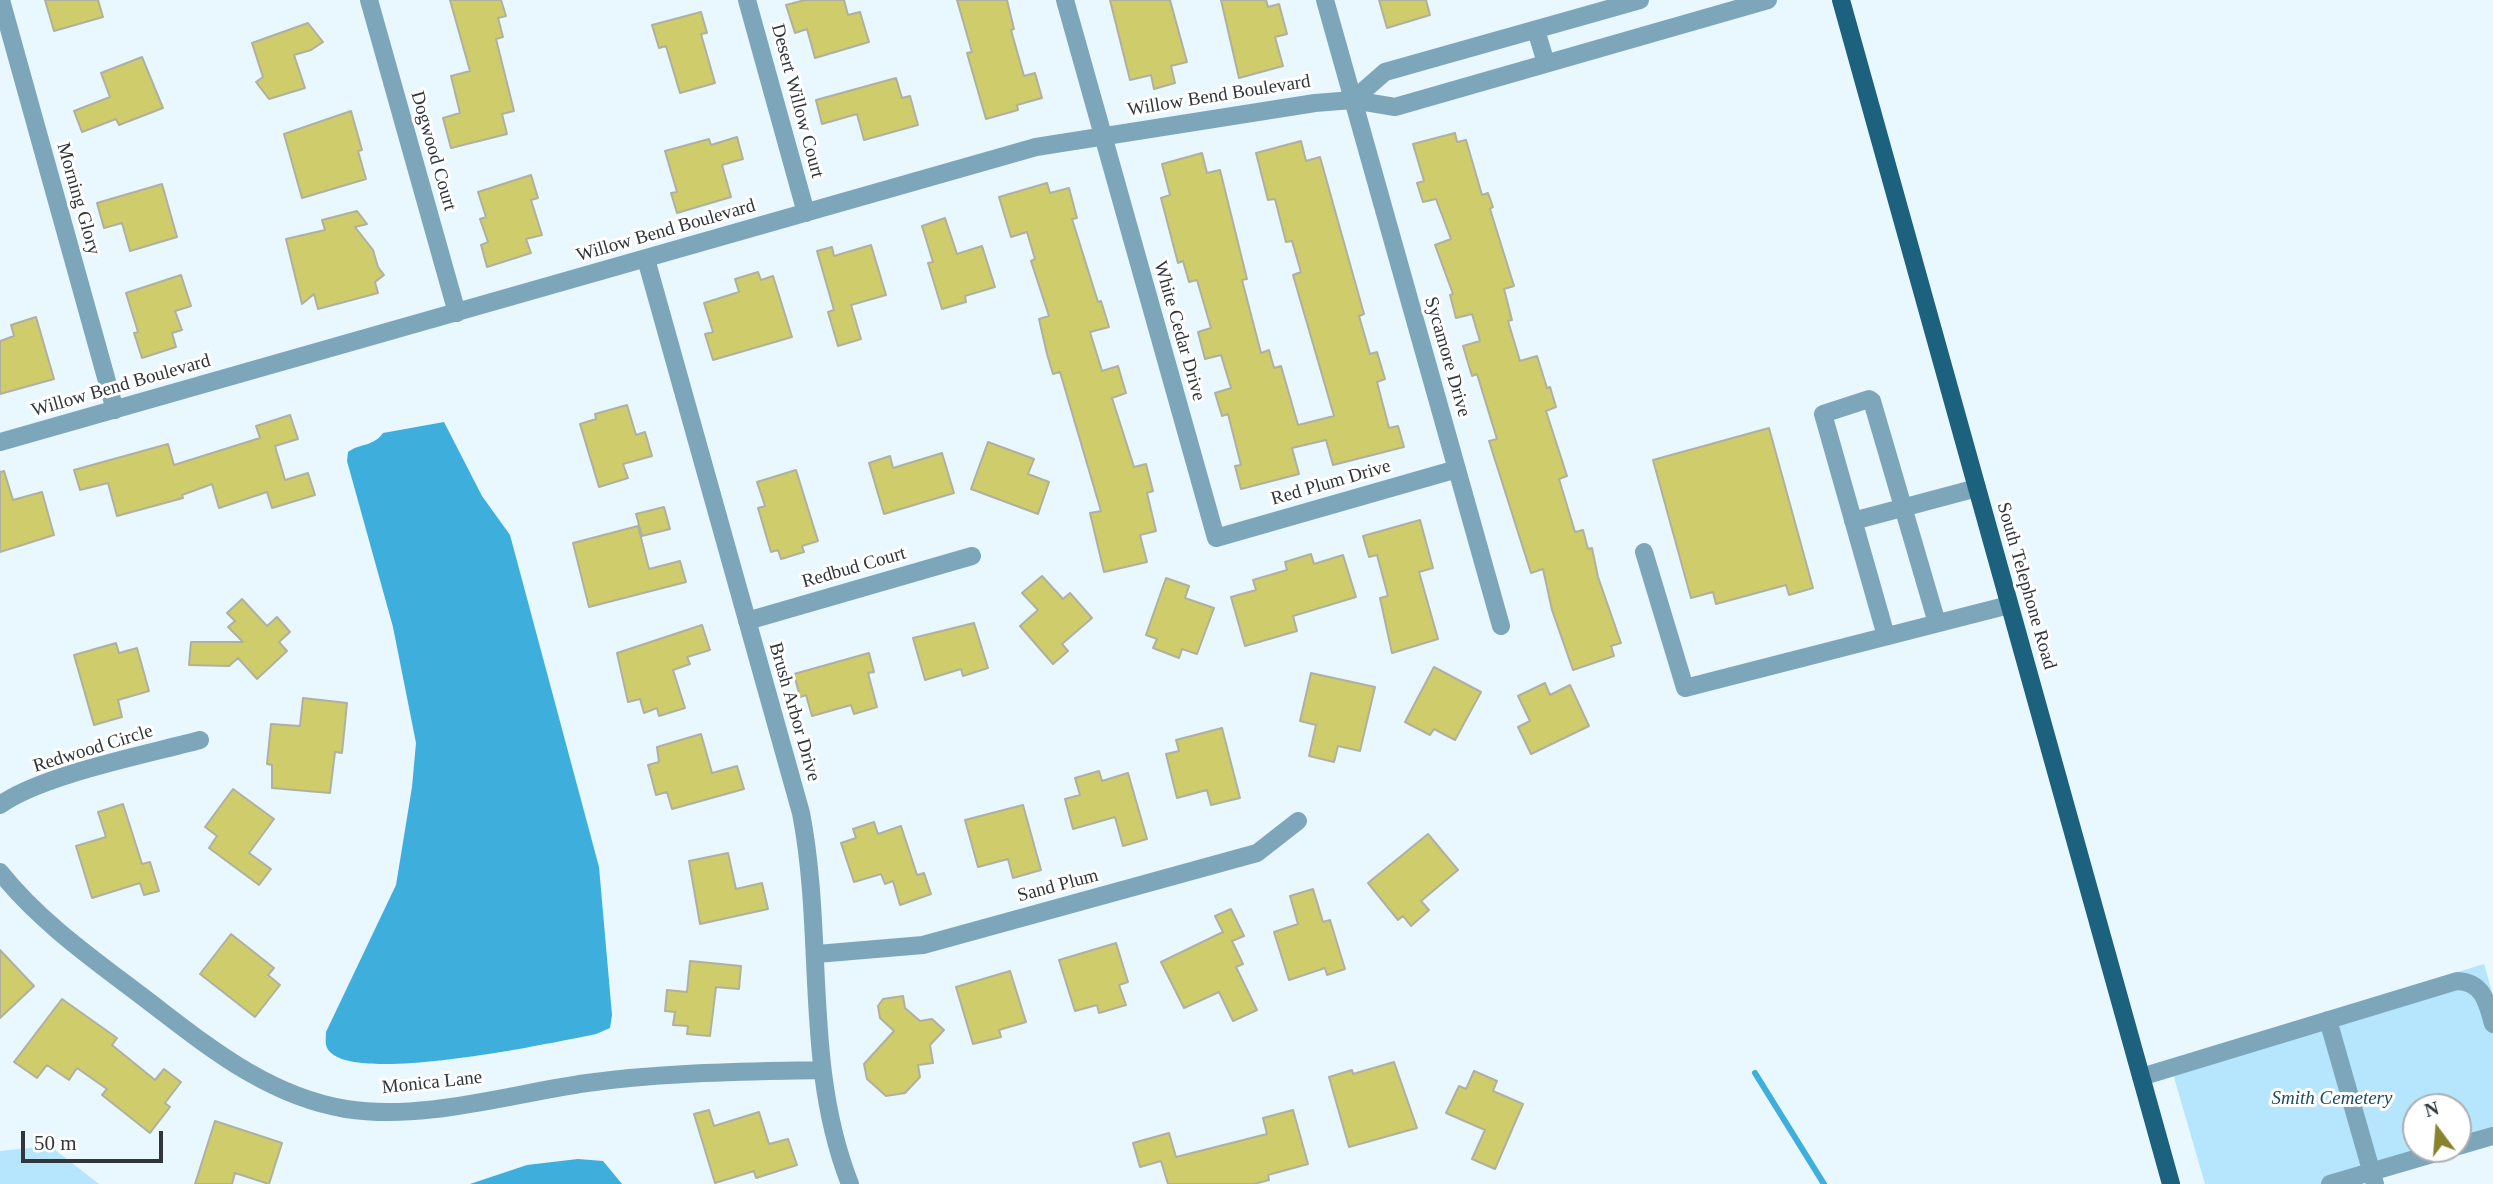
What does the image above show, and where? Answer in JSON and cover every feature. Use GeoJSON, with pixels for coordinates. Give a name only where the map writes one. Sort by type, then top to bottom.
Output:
{"type":"FeatureCollection","features":[{"type":"Feature","properties":{"kind":"main road","name":"South Telephone Road"},"geometry":{"type":"LineString","coordinates":[[1841,0],[2171,1184]]}},
{"type":"Feature","properties":{"kind":"street","name":"Morning Glory"},"geometry":{"type":"LineString","coordinates":[[1,0],[115,410]]}},
{"type":"Feature","properties":{"kind":"street","name":"Dogwood Court"},"geometry":{"type":"LineString","coordinates":[[369,0],[457,313]]}},
{"type":"Feature","properties":{"kind":"street","name":"Desert Willow Court"},"geometry":{"type":"LineString","coordinates":[[747,0],[806,213]]}},
{"type":"Feature","properties":{"kind":"street","name":"White Cedar Drive"},"geometry":{"type":"LineString","coordinates":[[1065,0],[1216,538]]}},
{"type":"Feature","properties":{"kind":"street","name":"Sycamore Drive"},"geometry":{"type":"LineString","coordinates":[[1325,0],[1502,626]]}},
{"type":"Feature","properties":{"kind":"street"},"geometry":{"type":"LineString","coordinates":[[1353,100],[1385,72],[1640,0]]}},
{"type":"Feature","properties":{"kind":"street","name":"Willow Bend Boulevard"},"geometry":{"type":"LineString","coordinates":[[0,442],[1036,147],[1102,135],[1353,100],[1395,107],[1768,0]]}},
{"type":"Feature","properties":{"kind":"street"},"geometry":{"type":"LineString","coordinates":[[1536,30],[1546,63]]}},
{"type":"Feature","properties":{"kind":"street","name":"Brush Arbor Drive"},"geometry":{"type":"LineString","coordinates":[[646,259],[801,813],[813,890],[817,954],[816,1010],[821,1070],[831,1126],[850,1184]]}},
{"type":"Feature","properties":{"kind":"street"},"geometry":{"type":"LineString","coordinates":[[1886,636],[1823,413],[1869,399],[1872,401],[1937,623]]}},
{"type":"Feature","properties":{"kind":"street","name":"Red Plum Drive"},"geometry":{"type":"LineString","coordinates":[[1216,538],[1457,469]]}},
{"type":"Feature","properties":{"kind":"street"},"geometry":{"type":"LineString","coordinates":[[1853,521],[1977,488]]}},
{"type":"Feature","properties":{"kind":"street"},"geometry":{"type":"LineString","coordinates":[[1644,552],[1684,688],[2010,605]]}},
{"type":"Feature","properties":{"kind":"street","name":"Redbud Court"},"geometry":{"type":"LineString","coordinates":[[747,621],[972,556]]}},
{"type":"Feature","properties":{"kind":"street","name":"Redwood Circle"},"geometry":{"type":"LineString","coordinates":[[0,805],[31,789],[72,775],[200,740]]}},
{"type":"Feature","properties":{"kind":"street","name":"Sand Plum"},"geometry":{"type":"LineString","coordinates":[[817,954],[923,945],[990,927],[1257,853],[1298,821]]}},
{"type":"Feature","properties":{"kind":"street","name":"Monica Lane"},"geometry":{"type":"LineString","coordinates":[[0,872],[33,908],[67,939],[226,1060],[275,1087],[345,1108],[416,1110],[664,1074],[821,1070]]}},
{"type":"Feature","properties":{"kind":"street"},"geometry":{"type":"LineString","coordinates":[[2141,1077],[2457,981],[2469,982],[2482,990],[2493,1024]]}},
{"type":"Feature","properties":{"kind":"street"},"geometry":{"type":"LineString","coordinates":[[2328,1020],[2373,1178]]}},
{"type":"Feature","properties":{"kind":"street"},"geometry":{"type":"LineString","coordinates":[[2472,1142],[2493,1136]]}},
{"type":"Feature","properties":{"kind":"street"},"geometry":{"type":"LineString","coordinates":[[2330,1184],[2373,1178],[2412,1163]]}},
{"type":"Feature","properties":{"kind":"green space","name":"Smith Cemetery"},"geometry":{"type":"Polygon","coordinates":[[[2484,964],[2493,995],[2493,1143],[2472,1149],[2472,1093],[2402,1093],[2402,1163],[2424,1163],[2352,1184],[2205,1184],[2169,1060],[2484,964]]]}},
{"type":"Feature","properties":{"kind":"green space"},"geometry":{"type":"Polygon","coordinates":[[[50,1146],[99,1184],[0,1184],[0,1151],[50,1146]]]}},
{"type":"Feature","properties":{"kind":"water"},"geometry":{"type":"Polygon","coordinates":[[[444,422],[482,496],[510,535],[599,867],[612,1015],[610,1028],[596,1034],[500,1052],[416,1063],[378,1064],[348,1061],[328,1050],[326,1032],[396,885],[412,787],[416,743],[393,627],[347,461],[348,452],[375,441],[383,433],[444,422]]]}},
{"type":"Feature","properties":{"kind":"water"},"geometry":{"type":"Polygon","coordinates":[[[578,1159],[603,1161],[622,1184],[470,1184],[527,1165],[578,1159]]]}},
{"type":"Feature","properties":{"kind":"building"},"geometry":{"type":"Polygon","coordinates":[[[45,0],[98,0],[103,17],[54,31],[45,0]]]}},
{"type":"Feature","properties":{"kind":"building"},"geometry":{"type":"Polygon","coordinates":[[[450,0],[501,0],[506,16],[498,18],[503,37],[496,39],[514,111],[502,114],[507,134],[451,148],[443,118],[460,113],[451,76],[470,71],[450,0]]]}},
{"type":"Feature","properties":{"kind":"building"},"geometry":{"type":"Polygon","coordinates":[[[805,0],[844,0],[848,15],[860,12],[869,42],[815,58],[807,29],[795,33],[786,5],[805,0]]]}},
{"type":"Feature","properties":{"kind":"building"},"geometry":{"type":"Polygon","coordinates":[[[957,0],[1007,0],[1014,29],[1011,30],[1024,76],[1035,73],[1042,98],[1017,105],[1018,110],[986,119],[967,53],[972,52],[957,0]]]}},
{"type":"Feature","properties":{"kind":"building"},"geometry":{"type":"Polygon","coordinates":[[[1110,0],[1170,0],[1187,62],[1171,66],[1175,83],[1154,89],[1151,75],[1130,80],[1110,0]]]}},
{"type":"Feature","properties":{"kind":"building"},"geometry":{"type":"Polygon","coordinates":[[[1221,0],[1266,0],[1268,7],[1279,4],[1287,34],[1275,37],[1283,66],[1239,78],[1221,0]]]}},
{"type":"Feature","properties":{"kind":"building"},"geometry":{"type":"Polygon","coordinates":[[[1379,0],[1426,0],[1430,15],[1387,28],[1379,0]]]}},
{"type":"Feature","properties":{"kind":"building"},"geometry":{"type":"Polygon","coordinates":[[[701,12],[707,33],[701,34],[715,83],[680,93],[666,46],[659,48],[652,25],[701,12]]]}},
{"type":"Feature","properties":{"kind":"building"},"geometry":{"type":"Polygon","coordinates":[[[308,23],[323,42],[311,50],[294,55],[305,88],[269,99],[256,82],[263,77],[252,43],[308,23]]]}},
{"type":"Feature","properties":{"kind":"building"},"geometry":{"type":"Polygon","coordinates":[[[142,57],[163,108],[119,125],[116,119],[82,132],[74,111],[110,97],[101,73],[142,57]]]}},
{"type":"Feature","properties":{"kind":"building"},"geometry":{"type":"Polygon","coordinates":[[[896,78],[902,98],[910,96],[918,125],[864,140],[857,114],[822,124],[816,100],[896,78]]]}},
{"type":"Feature","properties":{"kind":"building"},"geometry":{"type":"Polygon","coordinates":[[[351,111],[362,150],[358,151],[366,179],[302,198],[284,134],[351,111]]]}},
{"type":"Feature","properties":{"kind":"building"},"geometry":{"type":"Polygon","coordinates":[[[1455,133],[1457,142],[1466,140],[1482,195],[1488,193],[1493,207],[1490,209],[1514,286],[1504,289],[1512,320],[1508,321],[1520,361],[1537,356],[1547,388],[1550,387],[1556,407],[1546,411],[1567,476],[1559,479],[1575,532],[1583,530],[1588,549],[1592,548],[1598,577],[1621,643],[1611,646],[1614,656],[1573,670],[1552,610],[1543,569],[1531,573],[1489,441],[1497,439],[1477,374],[1472,376],[1463,346],[1480,341],[1472,314],[1456,318],[1450,295],[1453,294],[1435,245],[1451,239],[1436,199],[1423,202],[1417,183],[1424,181],[1413,144],[1455,133]]]}},
{"type":"Feature","properties":{"kind":"building"},"geometry":{"type":"Polygon","coordinates":[[[737,137],[743,159],[722,165],[731,197],[677,213],[671,193],[677,192],[665,151],[709,139],[711,145],[737,137]]]}},
{"type":"Feature","properties":{"kind":"building"},"geometry":{"type":"Polygon","coordinates":[[[1301,141],[1306,161],[1320,157],[1364,314],[1359,316],[1370,354],[1377,352],[1385,379],[1377,382],[1389,428],[1398,426],[1404,447],[1333,465],[1326,440],[1292,448],[1299,474],[1241,489],[1235,466],[1241,465],[1228,414],[1222,416],[1215,393],[1231,388],[1221,355],[1205,359],[1198,332],[1211,328],[1197,280],[1189,282],[1183,261],[1178,263],[1161,198],[1170,195],[1162,164],[1202,153],[1207,173],[1220,170],[1247,279],[1242,280],[1261,353],[1269,350],[1274,368],[1281,366],[1298,425],[1334,416],[1293,275],[1301,272],[1292,241],[1286,242],[1275,199],[1268,200],[1256,153],[1301,141]]]}},
{"type":"Feature","properties":{"kind":"building"},"geometry":{"type":"Polygon","coordinates":[[[531,175],[538,198],[531,200],[542,235],[526,239],[531,253],[487,267],[481,245],[488,242],[480,219],[486,217],[478,192],[531,175]]]}},
{"type":"Feature","properties":{"kind":"building"},"geometry":{"type":"Polygon","coordinates":[[[1047,183],[1050,193],[1069,188],[1077,218],[1072,219],[1098,302],[1101,301],[1109,327],[1090,332],[1102,371],[1118,366],[1126,393],[1112,398],[1134,467],[1146,464],[1153,491],[1147,493],[1156,531],[1140,535],[1147,562],[1104,572],[1090,513],[1101,511],[1060,372],[1053,374],[1047,354],[1039,319],[1049,316],[1031,261],[1035,259],[1027,232],[1011,237],[999,197],[1047,183]]]}},
{"type":"Feature","properties":{"kind":"building"},"geometry":{"type":"Polygon","coordinates":[[[162,184],[177,237],[130,251],[122,223],[104,228],[97,203],[162,184]]]}},
{"type":"Feature","properties":{"kind":"building"},"geometry":{"type":"Polygon","coordinates":[[[357,211],[367,224],[355,227],[373,250],[378,267],[384,275],[375,282],[378,293],[318,309],[314,294],[302,304],[286,239],[325,230],[322,220],[357,211]]]}},
{"type":"Feature","properties":{"kind":"building"},"geometry":{"type":"Polygon","coordinates":[[[945,218],[957,254],[982,246],[995,287],[965,296],[966,302],[942,309],[928,263],[933,262],[922,226],[945,218]]]}},
{"type":"Feature","properties":{"kind":"building"},"geometry":{"type":"Polygon","coordinates":[[[871,245],[886,295],[851,305],[861,339],[838,346],[828,312],[834,310],[817,251],[832,247],[834,256],[871,245]]]}},
{"type":"Feature","properties":{"kind":"building"},"geometry":{"type":"Polygon","coordinates":[[[758,272],[761,280],[773,276],[792,337],[713,360],[705,334],[713,332],[704,303],[739,292],[735,279],[758,272]]]}},
{"type":"Feature","properties":{"kind":"building"},"geometry":{"type":"Polygon","coordinates":[[[181,275],[191,306],[175,311],[182,330],[172,333],[176,347],[142,358],[134,333],[138,332],[126,293],[181,275]]]}},
{"type":"Feature","properties":{"kind":"building"},"geometry":{"type":"Polygon","coordinates":[[[36,317],[54,379],[0,394],[0,341],[14,336],[11,325],[36,317]]]}},
{"type":"Feature","properties":{"kind":"building"},"geometry":{"type":"Polygon","coordinates":[[[627,405],[636,435],[645,432],[652,456],[623,464],[628,478],[599,487],[580,424],[596,419],[595,414],[627,405]]]}},
{"type":"Feature","properties":{"kind":"building"},"geometry":{"type":"Polygon","coordinates":[[[290,415],[298,439],[275,446],[285,480],[308,473],[315,495],[272,508],[267,492],[219,508],[212,484],[182,495],[183,498],[117,516],[108,483],[80,490],[74,470],[168,444],[174,465],[260,438],[256,426],[290,415]]]}},
{"type":"Feature","properties":{"kind":"building"},"geometry":{"type":"Polygon","coordinates":[[[1769,428],[1813,588],[1789,595],[1786,585],[1716,604],[1713,592],[1691,598],[1653,460],[1769,428]]]}},
{"type":"Feature","properties":{"kind":"building"},"geometry":{"type":"Polygon","coordinates":[[[988,442],[1034,459],[1028,474],[1049,482],[1038,514],[971,489],[988,442]]]}},
{"type":"Feature","properties":{"kind":"building"},"geometry":{"type":"Polygon","coordinates":[[[942,453],[954,493],[884,514],[869,463],[890,456],[893,468],[942,453]]]}},
{"type":"Feature","properties":{"kind":"building"},"geometry":{"type":"Polygon","coordinates":[[[796,470],[818,541],[802,546],[804,552],[781,559],[778,550],[771,552],[758,508],[765,506],[757,482],[796,470]]]}},
{"type":"Feature","properties":{"kind":"building"},"geometry":{"type":"Polygon","coordinates":[[[4,471],[13,500],[42,492],[54,535],[0,552],[0,472],[4,471]]]}},
{"type":"Feature","properties":{"kind":"building"},"geometry":{"type":"Polygon","coordinates":[[[664,507],[670,529],[642,536],[636,514],[664,507]]]}},
{"type":"Feature","properties":{"kind":"building"},"geometry":{"type":"Polygon","coordinates":[[[1420,520],[1433,568],[1419,572],[1438,639],[1392,653],[1380,598],[1388,596],[1377,555],[1369,557],[1363,536],[1420,520]]]}},
{"type":"Feature","properties":{"kind":"building"},"geometry":{"type":"Polygon","coordinates":[[[638,526],[649,569],[680,561],[686,582],[589,607],[573,543],[638,526]]]}},
{"type":"Feature","properties":{"kind":"building"},"geometry":{"type":"Polygon","coordinates":[[[1311,554],[1314,564],[1343,555],[1356,597],[1293,616],[1297,631],[1245,646],[1231,597],[1256,590],[1253,580],[1287,570],[1285,562],[1311,554]]]}},
{"type":"Feature","properties":{"kind":"building"},"geometry":{"type":"Polygon","coordinates":[[[1042,576],[1063,599],[1070,593],[1092,618],[1062,644],[1068,651],[1053,664],[1020,626],[1038,610],[1022,593],[1042,576]]]}},
{"type":"Feature","properties":{"kind":"building"},"geometry":{"type":"Polygon","coordinates":[[[1166,578],[1189,586],[1185,598],[1214,608],[1197,654],[1182,649],[1179,658],[1153,648],[1157,639],[1146,635],[1166,578]]]}},
{"type":"Feature","properties":{"kind":"building"},"geometry":{"type":"Polygon","coordinates":[[[242,599],[267,626],[277,617],[290,632],[279,642],[287,651],[257,679],[238,658],[229,666],[189,665],[191,642],[243,642],[228,627],[235,621],[227,613],[242,599]]]}},
{"type":"Feature","properties":{"kind":"building"},"geometry":{"type":"Polygon","coordinates":[[[974,623],[988,668],[963,676],[961,669],[925,680],[913,638],[974,623]]]}},
{"type":"Feature","properties":{"kind":"building"},"geometry":{"type":"Polygon","coordinates":[[[702,625],[710,650],[687,657],[690,664],[673,670],[685,708],[659,716],[657,708],[644,713],[640,699],[628,702],[617,653],[702,625]]]}},
{"type":"Feature","properties":{"kind":"building"},"geometry":{"type":"Polygon","coordinates":[[[116,643],[119,653],[137,648],[149,691],[118,700],[122,717],[94,725],[74,655],[116,643]]]}},
{"type":"Feature","properties":{"kind":"building"},"geometry":{"type":"Polygon","coordinates":[[[869,653],[874,672],[868,673],[877,707],[854,714],[851,705],[812,716],[806,695],[800,697],[794,674],[869,653]]]}},
{"type":"Feature","properties":{"kind":"building"},"geometry":{"type":"Polygon","coordinates":[[[1434,667],[1481,692],[1455,740],[1434,729],[1430,735],[1405,722],[1434,667]]]}},
{"type":"Feature","properties":{"kind":"building"},"geometry":{"type":"Polygon","coordinates":[[[1311,673],[1375,687],[1360,751],[1338,746],[1334,762],[1309,756],[1316,725],[1300,721],[1311,673]]]}},
{"type":"Feature","properties":{"kind":"building"},"geometry":{"type":"Polygon","coordinates":[[[1545,683],[1550,695],[1570,685],[1589,726],[1531,754],[1518,727],[1530,721],[1518,696],[1545,683]]]}},
{"type":"Feature","properties":{"kind":"building"},"geometry":{"type":"Polygon","coordinates":[[[303,698],[347,703],[342,753],[335,752],[330,793],[272,788],[272,765],[267,764],[271,724],[300,726],[303,698]]]}},
{"type":"Feature","properties":{"kind":"building"},"geometry":{"type":"Polygon","coordinates":[[[1222,728],[1240,798],[1211,805],[1207,790],[1177,798],[1166,754],[1179,751],[1176,740],[1222,728]]]}},
{"type":"Feature","properties":{"kind":"building"},"geometry":{"type":"Polygon","coordinates":[[[701,734],[712,773],[737,766],[744,789],[672,809],[667,792],[656,795],[648,765],[659,762],[657,747],[701,734]]]}},
{"type":"Feature","properties":{"kind":"building"},"geometry":{"type":"Polygon","coordinates":[[[1099,771],[1102,781],[1128,773],[1147,839],[1123,846],[1115,817],[1073,829],[1065,799],[1080,795],[1075,778],[1099,771]]]}},
{"type":"Feature","properties":{"kind":"building"},"geometry":{"type":"Polygon","coordinates":[[[233,789],[274,819],[249,853],[271,869],[259,885],[209,848],[217,836],[205,827],[233,789]]]}},
{"type":"Feature","properties":{"kind":"building"},"geometry":{"type":"Polygon","coordinates":[[[123,804],[142,864],[150,862],[159,891],[144,895],[140,883],[92,898],[76,846],[106,837],[98,812],[123,804]]]}},
{"type":"Feature","properties":{"kind":"building"},"geometry":{"type":"Polygon","coordinates":[[[1023,805],[1041,870],[1013,878],[1008,859],[978,867],[965,820],[1023,805]]]}},
{"type":"Feature","properties":{"kind":"building"},"geometry":{"type":"Polygon","coordinates":[[[874,822],[878,834],[901,826],[917,875],[924,873],[931,894],[900,905],[893,881],[885,884],[881,874],[854,882],[841,843],[856,838],[853,829],[874,822]]]}},
{"type":"Feature","properties":{"kind":"building"},"geometry":{"type":"Polygon","coordinates":[[[1428,834],[1458,870],[1421,901],[1429,910],[1411,926],[1403,916],[1398,920],[1368,883],[1428,834]]]}},
{"type":"Feature","properties":{"kind":"building"},"geometry":{"type":"Polygon","coordinates":[[[728,853],[736,889],[762,883],[768,909],[700,924],[689,861],[728,853]]]}},
{"type":"Feature","properties":{"kind":"building"},"geometry":{"type":"Polygon","coordinates":[[[1313,889],[1323,922],[1330,920],[1345,969],[1327,975],[1325,968],[1289,980],[1274,932],[1298,924],[1290,896],[1313,889]]]}},
{"type":"Feature","properties":{"kind":"building"},"geometry":{"type":"Polygon","coordinates":[[[1231,909],[1244,936],[1232,941],[1243,964],[1236,967],[1257,1010],[1233,1021],[1219,992],[1184,1008],[1161,962],[1223,932],[1215,916],[1231,909]]]}},
{"type":"Feature","properties":{"kind":"building"},"geometry":{"type":"Polygon","coordinates":[[[231,934],[274,968],[268,975],[280,985],[255,1017],[200,974],[231,934]]]}},
{"type":"Feature","properties":{"kind":"building"},"geometry":{"type":"Polygon","coordinates":[[[1116,943],[1128,982],[1119,985],[1126,1005],[1099,1013],[1097,1005],[1075,1011],[1059,960],[1116,943]]]}},
{"type":"Feature","properties":{"kind":"building"},"geometry":{"type":"Polygon","coordinates":[[[0,950],[34,986],[0,1018],[0,950]]]}},
{"type":"Feature","properties":{"kind":"building"},"geometry":{"type":"Polygon","coordinates":[[[690,961],[741,966],[739,989],[716,987],[710,1036],[687,1034],[688,1026],[673,1025],[675,1012],[665,1011],[667,990],[687,992],[690,961]]]}},
{"type":"Feature","properties":{"kind":"building"},"geometry":{"type":"Polygon","coordinates":[[[1010,971],[1026,1022],[999,1030],[1001,1037],[973,1044],[956,987],[1010,971]]]}},
{"type":"Feature","properties":{"kind":"building"},"geometry":{"type":"Polygon","coordinates":[[[903,996],[905,1008],[920,1021],[932,1019],[944,1030],[930,1045],[933,1063],[918,1065],[920,1077],[905,1093],[886,1096],[867,1079],[864,1064],[894,1031],[880,1018],[878,1006],[883,999],[903,996]]]}},
{"type":"Feature","properties":{"kind":"building"},"geometry":{"type":"Polygon","coordinates":[[[62,999],[117,1038],[112,1045],[155,1080],[164,1069],[181,1082],[165,1103],[170,1107],[150,1133],[102,1095],[107,1089],[77,1068],[69,1080],[47,1065],[37,1078],[14,1062],[62,999]]]}},
{"type":"Feature","properties":{"kind":"building"},"geometry":{"type":"Polygon","coordinates":[[[1394,1062],[1417,1128],[1349,1147],[1329,1077],[1352,1070],[1353,1074],[1394,1062]]]}},
{"type":"Feature","properties":{"kind":"building"},"geometry":{"type":"Polygon","coordinates":[[[1474,1071],[1497,1081],[1493,1091],[1523,1104],[1495,1169],[1472,1159],[1485,1130],[1446,1113],[1459,1086],[1466,1089],[1474,1071]]]}},
{"type":"Feature","properties":{"kind":"building"},"geometry":{"type":"Polygon","coordinates":[[[709,1110],[714,1126],[759,1112],[769,1144],[788,1139],[797,1165],[756,1178],[754,1171],[715,1183],[694,1114],[709,1110]]]}},
{"type":"Feature","properties":{"kind":"building"},"geometry":{"type":"Polygon","coordinates":[[[1293,1110],[1308,1164],[1268,1175],[1269,1180],[1254,1184],[1168,1184],[1161,1161],[1140,1167],[1133,1143],[1169,1133],[1176,1157],[1267,1134],[1263,1118],[1293,1110]]]}},
{"type":"Feature","properties":{"kind":"building"},"geometry":{"type":"Polygon","coordinates":[[[215,1121],[282,1143],[269,1184],[235,1173],[232,1184],[195,1184],[215,1121]]]}},
{"type":"Feature","properties":{"kind":"waterway"},"geometry":{"type":"LineString","coordinates":[[1755,1073],[1824,1184]]}}]}
